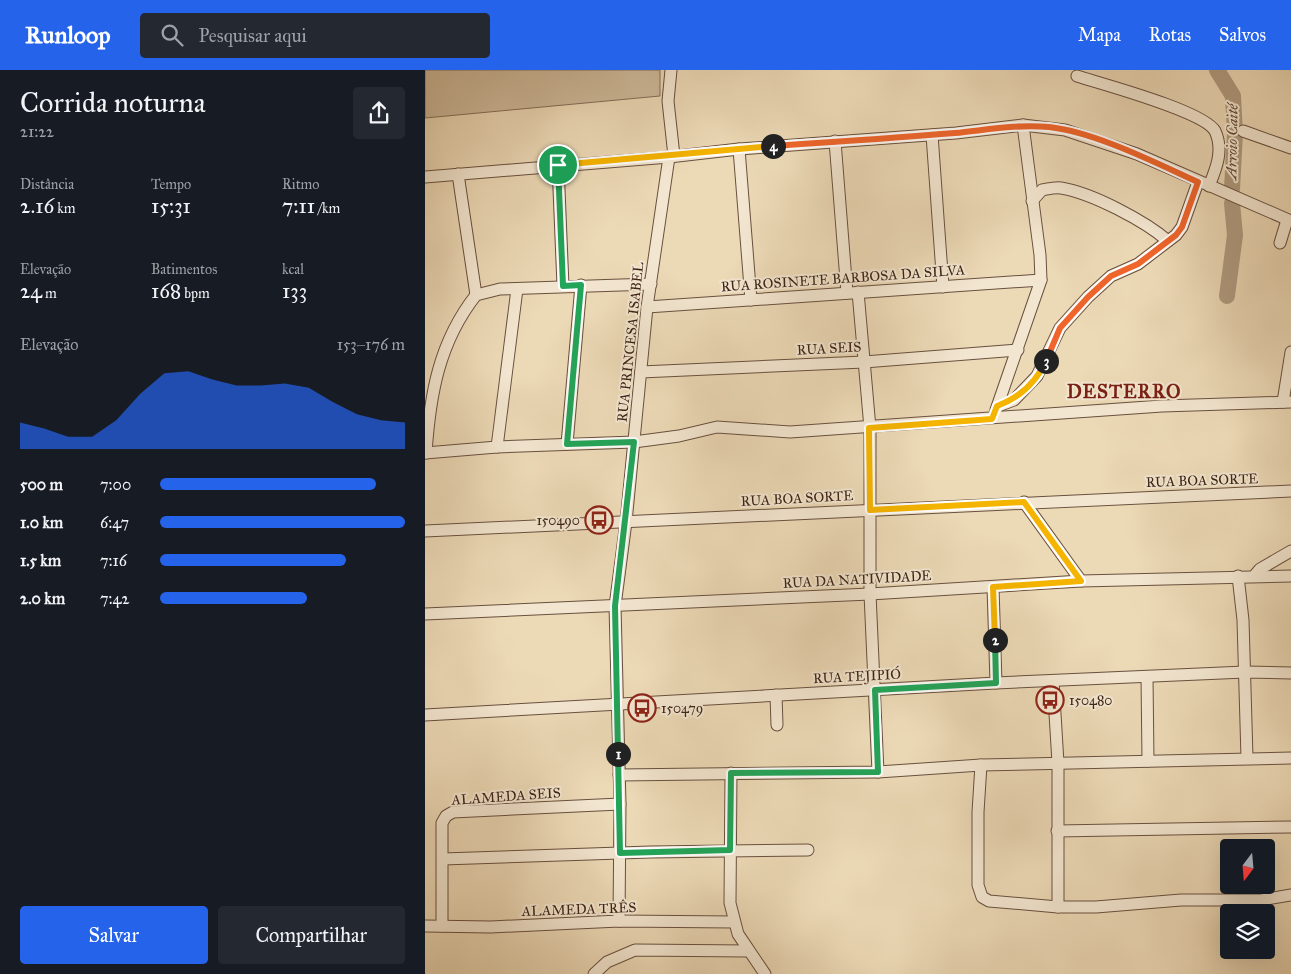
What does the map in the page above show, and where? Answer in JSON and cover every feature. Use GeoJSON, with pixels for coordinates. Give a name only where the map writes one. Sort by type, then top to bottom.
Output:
{"type":"FeatureCollection","features":[{"type":"Feature","properties":{"kind":"street","name":"RUA PRINCESA ISABEL"},"geometry":{"type":"LineString","coordinates":[[619,921],[620,804],[615,606],[627,522],[647,307],[671,156],[668,101],[671,70]]}},
{"type":"Feature","properties":{"kind":"street"},"geometry":{"type":"LineString","coordinates":[[997,406],[1014,400],[1037,376],[1060,328],[1088,297],[1111,276],[1138,264],[1176,235],[1219,158],[1217,136],[1210,126],[1196,117],[1145,97],[1077,76]]}},
{"type":"Feature","properties":{"kind":"street"},"geometry":{"type":"LineString","coordinates":[[992,419],[1018,350],[1041,280],[1023,125]]}},
{"type":"Feature","properties":{"kind":"street"},"geometry":{"type":"LineString","coordinates":[[425,177],[835,141],[932,135],[1023,125],[1050,127],[1085,136],[1137,154],[1289,220],[1280,243]]}},
{"type":"Feature","properties":{"kind":"street"},"geometry":{"type":"LineString","coordinates":[[1243,130],[1291,148]]}},
{"type":"Feature","properties":{"kind":"street"},"geometry":{"type":"LineString","coordinates":[[932,135],[943,287]]}},
{"type":"Feature","properties":{"kind":"street"},"geometry":{"type":"LineString","coordinates":[[835,141],[853,293],[864,362],[869,428],[870,594],[878,772]]}},
{"type":"Feature","properties":{"kind":"street"},"geometry":{"type":"LineString","coordinates":[[739,149],[751,300]]}},
{"type":"Feature","properties":{"kind":"street"},"geometry":{"type":"LineString","coordinates":[[558,165],[563,286]]}},
{"type":"Feature","properties":{"kind":"street"},"geometry":{"type":"LineString","coordinates":[[458,174],[476,295],[453,330],[437,373],[430,403],[425,453],[497,447],[634,442],[679,436],[717,427],[790,432],[869,428],[1162,406],[1287,402],[1291,352]]}},
{"type":"Feature","properties":{"kind":"street"},"geometry":{"type":"LineString","coordinates":[[1032,201],[1042,190],[1060,188],[1082,194],[1151,226],[1168,241]]}},
{"type":"Feature","properties":{"kind":"street","name":"RUA ROSINETE BARBOSA DA SILVA"},"geometry":{"type":"LineString","coordinates":[[647,307],[1041,280]]}},
{"type":"Feature","properties":{"kind":"street"},"geometry":{"type":"LineString","coordinates":[[476,295],[500,289],[651,284]]}},
{"type":"Feature","properties":{"kind":"street"},"geometry":{"type":"LineString","coordinates":[[567,444],[581,285]]}},
{"type":"Feature","properties":{"kind":"street"},"geometry":{"type":"LineString","coordinates":[[497,447],[517,289]]}},
{"type":"Feature","properties":{"kind":"street","name":"RUA SEIS"},"geometry":{"type":"LineString","coordinates":[[641,372],[864,362],[1018,350]]}},
{"type":"Feature","properties":{"kind":"street","name":"RUA BOA SORTE"},"geometry":{"type":"LineString","coordinates":[[425,531],[1291,491]]}},
{"type":"Feature","properties":{"kind":"street"},"geometry":{"type":"LineString","coordinates":[[1024,502],[1081,581]]}},
{"type":"Feature","properties":{"kind":"street"},"geometry":{"type":"LineString","coordinates":[[1254,576],[1260,569],[1291,551]]}},
{"type":"Feature","properties":{"kind":"street"},"geometry":{"type":"LineString","coordinates":[[1238,576],[1245,672],[1247,758]]}},
{"type":"Feature","properties":{"kind":"street","name":"RUA DA NATIVIDADE"},"geometry":{"type":"LineString","coordinates":[[425,614],[870,594],[1081,581],[1291,576]]}},
{"type":"Feature","properties":{"kind":"street"},"geometry":{"type":"LineString","coordinates":[[993,587],[996,683]]}},
{"type":"Feature","properties":{"kind":"street","name":"RUA TEJIPIÓ"},"geometry":{"type":"LineString","coordinates":[[425,715],[996,683],[1053,682],[1245,672],[1291,673]]}},
{"type":"Feature","properties":{"kind":"street"},"geometry":{"type":"LineString","coordinates":[[1147,677],[1148,761]]}},
{"type":"Feature","properties":{"kind":"street"},"geometry":{"type":"LineString","coordinates":[[1053,682],[1058,763],[1058,907]]}},
{"type":"Feature","properties":{"kind":"street"},"geometry":{"type":"LineString","coordinates":[[776,695],[777,725]]}},
{"type":"Feature","properties":{"kind":"street"},"geometry":{"type":"LineString","coordinates":[[619,775],[878,772],[981,765],[1291,758]]}},
{"type":"Feature","properties":{"kind":"street"},"geometry":{"type":"LineString","coordinates":[[981,765],[978,812],[978,885],[984,899],[1058,907],[1096,907],[1181,900],[1261,900],[1291,895]]}},
{"type":"Feature","properties":{"kind":"street"},"geometry":{"type":"LineString","coordinates":[[731,773],[730,903],[734,922],[748,951],[765,974]]}},
{"type":"Feature","properties":{"kind":"street","name":"ALAMEDA SEIS"},"geometry":{"type":"LineString","coordinates":[[443,926],[442,823],[445,816],[453,812],[620,804]]}},
{"type":"Feature","properties":{"kind":"street"},"geometry":{"type":"LineString","coordinates":[[1057,831],[1105,832],[1291,826]]}},
{"type":"Feature","properties":{"kind":"street"},"geometry":{"type":"LineString","coordinates":[[443,859],[730,850],[808,850]]}},
{"type":"Feature","properties":{"kind":"street","name":"ALAMEDA TRÊS"},"geometry":{"type":"LineString","coordinates":[[425,926],[508,927],[619,921],[734,922]]}},
{"type":"Feature","properties":{"kind":"street"},"geometry":{"type":"LineString","coordinates":[[594,974],[607,962],[635,950],[748,951]]}},
{"type":"Feature","properties":{"kind":"shaded area"},"geometry":{"type":"Polygon","coordinates":[[[425,70],[660,70],[660,96],[425,118],[425,70]]]}},
{"type":"Feature","properties":{"kind":"waterway","name":"Arroio Caité"},"geometry":{"type":"LineString","coordinates":[[1217,70],[1233,96],[1235,133],[1232,189]]}},
{"type":"Feature","properties":{"kind":"waterway","name":"Arroio Caité"},"geometry":{"type":"LineString","coordinates":[[1227,296],[1235,235],[1232,203]]}},
{"type":"Feature","properties":{"kind":"place","name":"150490"},"geometry":{"type":"Point","coordinates":[599,520]}},
{"type":"Feature","properties":{"kind":"place","name":"150480"},"geometry":{"type":"Point","coordinates":[1050,700]}},
{"type":"Feature","properties":{"kind":"place","name":"150479"},"geometry":{"type":"Point","coordinates":[642,708]}},
{"type":"Feature","properties":{"kind":"district","name":"DESTERRO"},"geometry":{"type":"Point","coordinates":[1124,391]}},
{"type":"Feature","properties":{"kind":"route"},"geometry":{"type":"LineString","coordinates":[[1023,125],[1050,127],[1085,136],[1137,154],[1198,182],[1182,227],[1176,235],[1138,264],[1111,276],[1073,312],[1060,328],[1045,363],[1037,376],[1014,400],[997,406],[992,419],[869,428],[870,510],[1024,502],[1081,581],[993,587],[996,683],[875,690],[878,772],[731,773],[730,850],[620,853],[615,606],[627,522],[629,478],[634,442],[567,444],[581,285],[563,286],[558,165],[669,157],[835,141],[956,133],[1023,125]]}}]}
